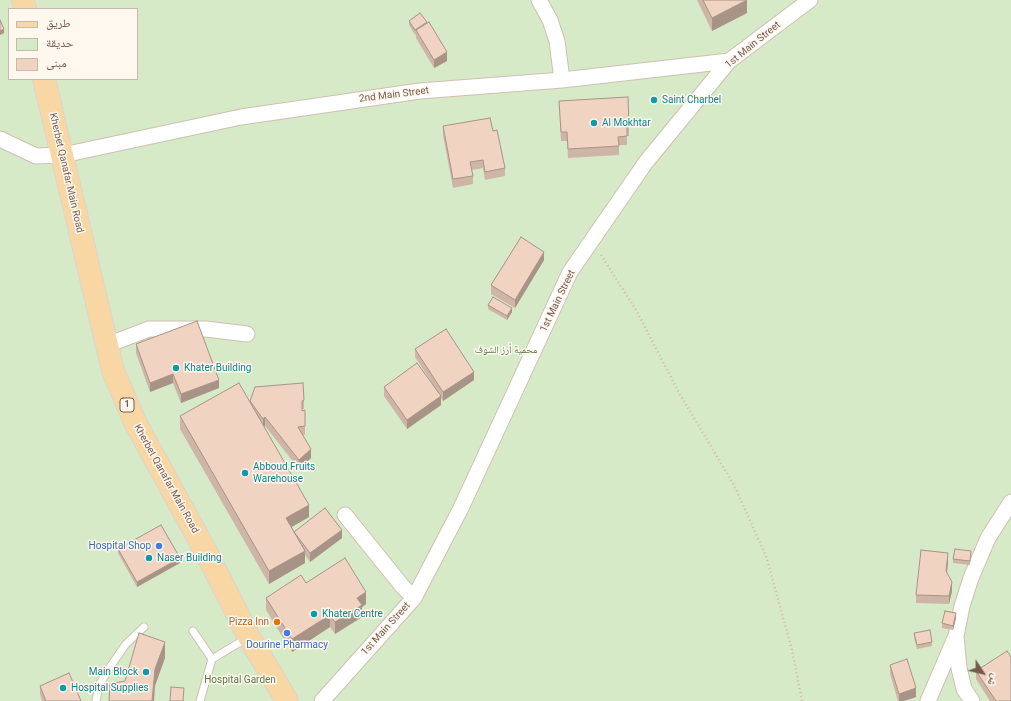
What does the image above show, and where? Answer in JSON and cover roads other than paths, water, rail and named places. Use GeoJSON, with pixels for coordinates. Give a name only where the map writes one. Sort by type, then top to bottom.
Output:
{"type":"FeatureCollection","features":[{"type":"Feature","properties":{"kind":"main road","name":"Kherbet Qanafar Main Road"},"geometry":{"type":"LineString","coordinates":[[44,80],[63,154],[72,201],[113,371],[136,424],[206,552],[249,637],[287,701]]}},
{"type":"Feature","properties":{"kind":"street"},"geometry":{"type":"LineString","coordinates":[[539,0],[550,20],[557,42],[562,80]]}},
{"type":"Feature","properties":{"kind":"street","name":"1st Main Street"},"geometry":{"type":"LineString","coordinates":[[322,701],[414,598],[461,508],[570,272],[646,162],[729,62],[810,0]]}},
{"type":"Feature","properties":{"kind":"street","name":"2nd Main Street"},"geometry":{"type":"LineString","coordinates":[[0,139],[36,156],[63,154],[248,116],[420,91],[562,80],[729,62]]}},
{"type":"Feature","properties":{"kind":"street"},"geometry":{"type":"LineString","coordinates":[[107,345],[149,330],[206,329],[247,334]]}},
{"type":"Feature","properties":{"kind":"street"},"geometry":{"type":"LineString","coordinates":[[928,701],[956,636],[962,606],[971,578],[988,538],[1011,502]]}},
{"type":"Feature","properties":{"kind":"street"},"geometry":{"type":"LineString","coordinates":[[345,515],[403,587],[414,598]]}},
{"type":"Feature","properties":{"kind":"street"},"geometry":{"type":"LineString","coordinates":[[956,636],[959,668],[964,689],[972,701]]}},
{"type":"Feature","properties":{"kind":"lane"},"geometry":{"type":"LineString","coordinates":[[96,701],[99,685],[110,667],[126,644],[144,627]]}},
{"type":"Feature","properties":{"kind":"lane"},"geometry":{"type":"LineString","coordinates":[[193,631],[212,659]]}},
{"type":"Feature","properties":{"kind":"lane"},"geometry":{"type":"LineString","coordinates":[[200,701],[212,659],[249,637]]}},
{"type":"Feature","properties":{"kind":"place","name":"Saint Charbel"},"geometry":{"type":"Point","coordinates":[654,100]}},
{"type":"Feature","properties":{"kind":"place","name":"Al Mokhtar"},"geometry":{"type":"Point","coordinates":[594,123]}},
{"type":"Feature","properties":{"kind":"place","name":"Khater Building"},"geometry":{"type":"Point","coordinates":[176,368]}},
{"type":"Feature","properties":{"kind":"place","name":"Abboud Fruits Warehouse"},"geometry":{"type":"Point","coordinates":[245,473]}},
{"type":"Feature","properties":{"kind":"place","name":"Hospital Shop"},"geometry":{"type":"Point","coordinates":[159,546]}},
{"type":"Feature","properties":{"kind":"place","name":"Naser Building"},"geometry":{"type":"Point","coordinates":[149,558]}},
{"type":"Feature","properties":{"kind":"place","name":"Khater Centre"},"geometry":{"type":"Point","coordinates":[314,614]}},
{"type":"Feature","properties":{"kind":"place","name":"Pizza Inn"},"geometry":{"type":"Point","coordinates":[277,622]}},
{"type":"Feature","properties":{"kind":"place","name":"Dourine Pharmacy"},"geometry":{"type":"Point","coordinates":[287,633]}},
{"type":"Feature","properties":{"kind":"place","name":"Main Block"},"geometry":{"type":"Point","coordinates":[146,672]}},
{"type":"Feature","properties":{"kind":"place","name":"Hospital Supplies"},"geometry":{"type":"Point","coordinates":[63,688]}},
{"type":"Feature","properties":{"kind":"park label","name":"محمية أرز الشوف"},"geometry":{"type":"Point","coordinates":[506,350]}},
{"type":"Feature","properties":{"kind":"park label","name":"Hospital Garden"},"geometry":{"type":"Point","coordinates":[240,680]}}]}
